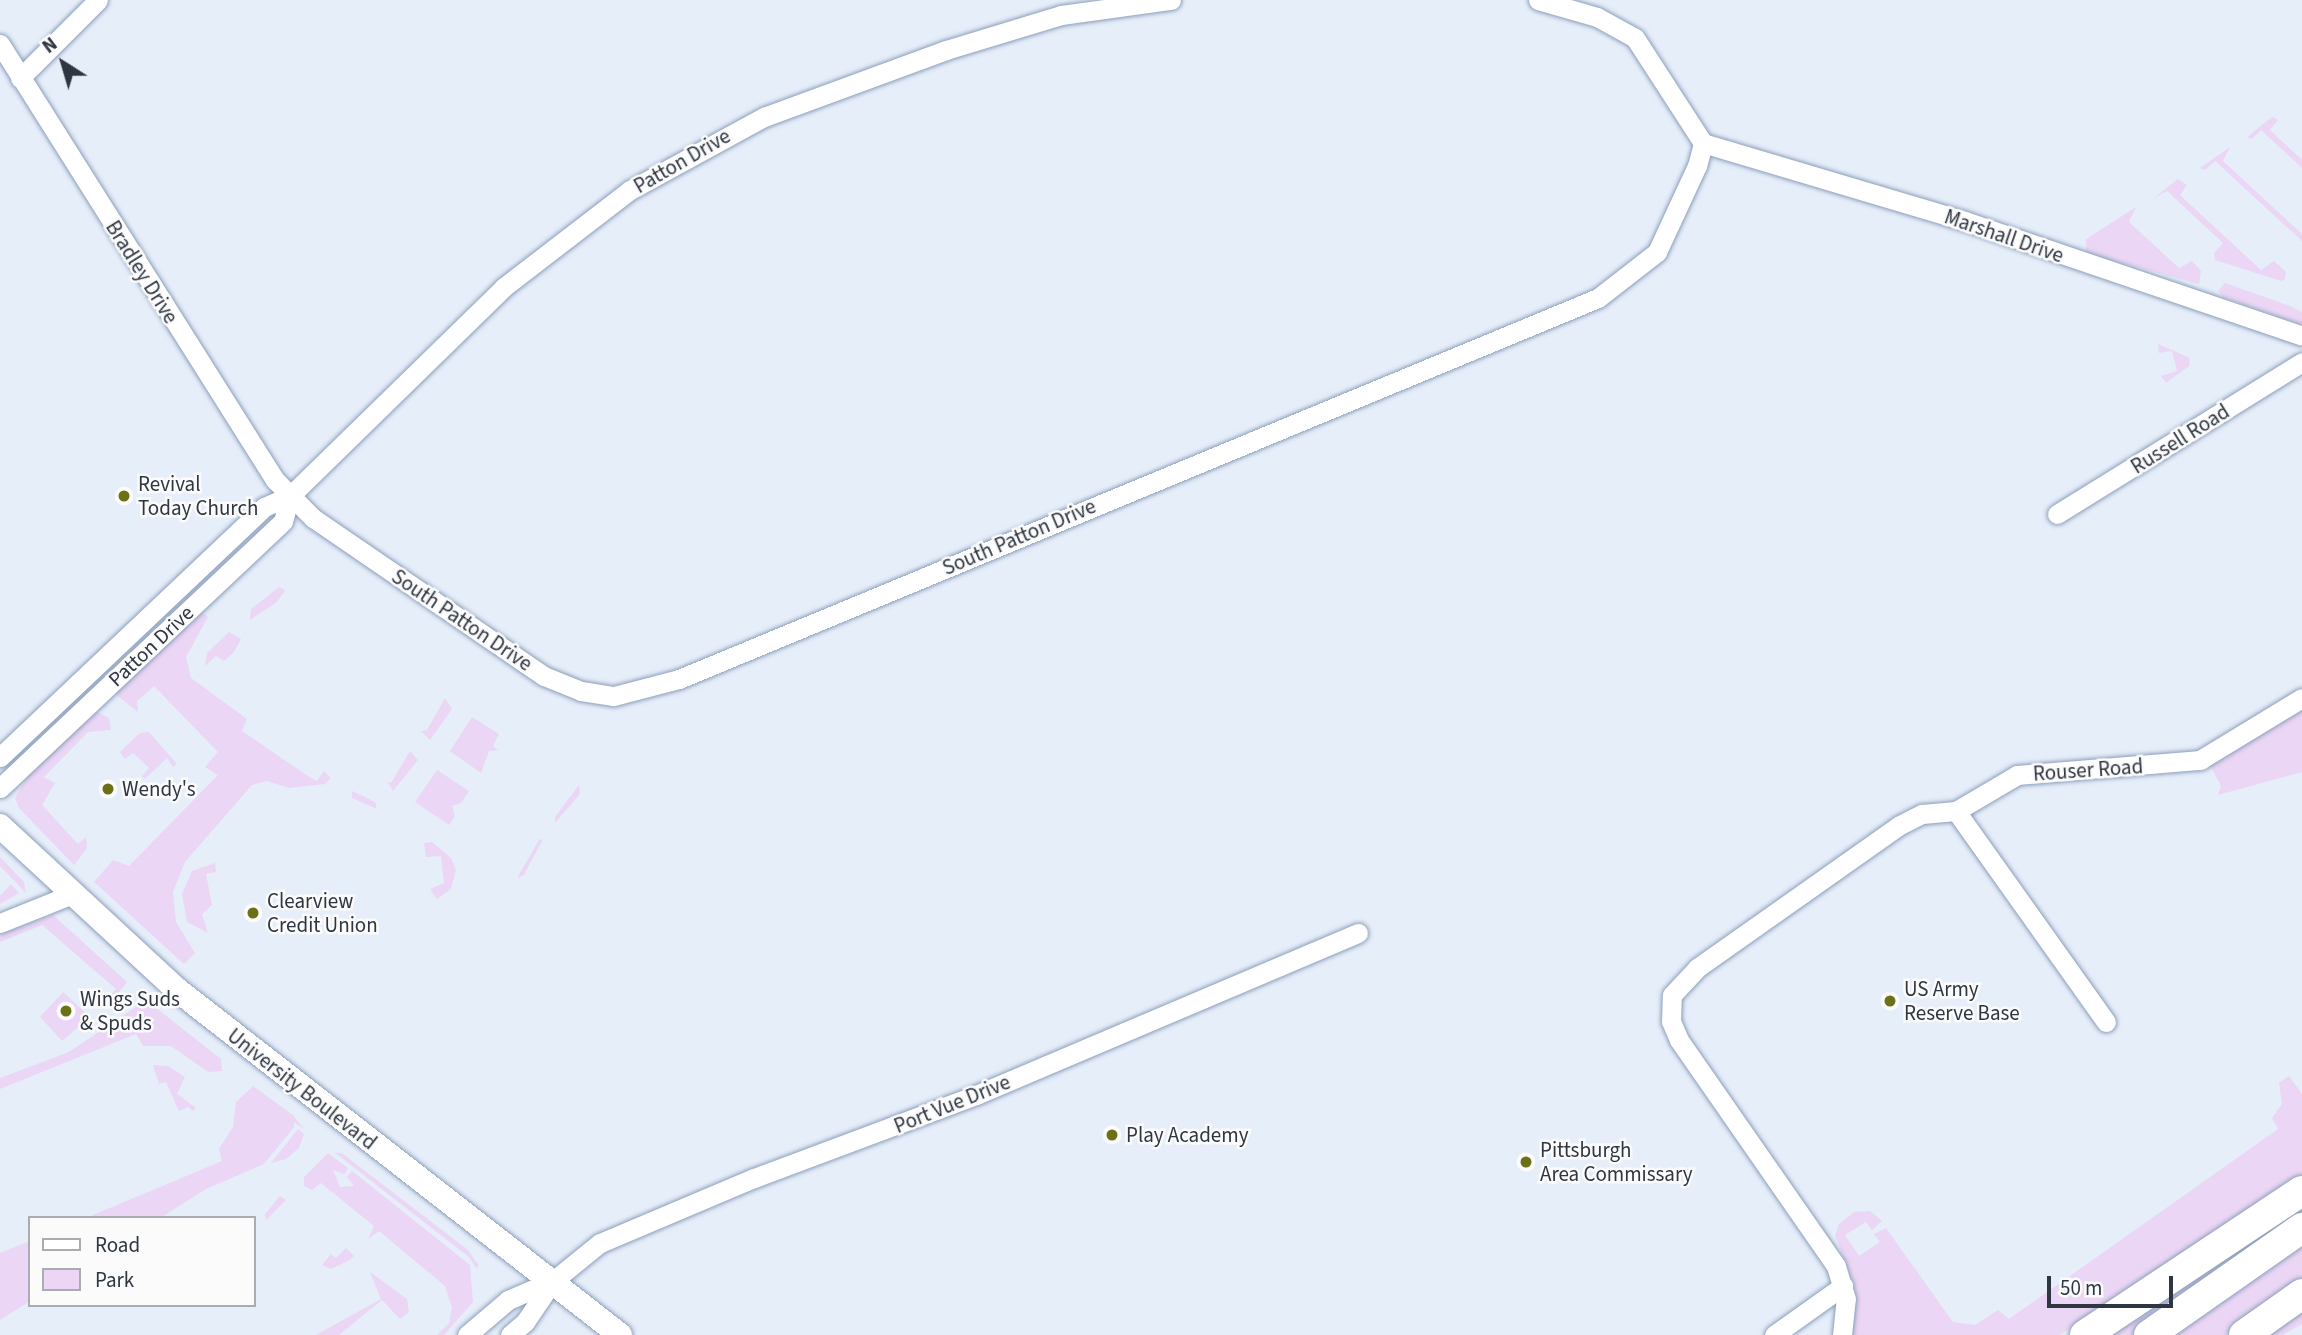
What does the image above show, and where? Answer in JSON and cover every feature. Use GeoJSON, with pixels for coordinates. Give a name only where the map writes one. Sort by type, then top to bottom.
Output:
{"type":"FeatureCollection","features":[{"type":"Feature","properties":{"kind":"highway"},"geometry":{"type":"LineString","coordinates":[[2085,1335],[2302,1191]]}},
{"type":"Feature","properties":{"kind":"highway"},"geometry":{"type":"LineString","coordinates":[[2149,1335],[2302,1228]]}},
{"type":"Feature","properties":{"kind":"highway"},"geometry":{"type":"LineString","coordinates":[[2244,1335],[2302,1294]]}},
{"type":"Feature","properties":{"kind":"main road","name":"University Boulevard"},"geometry":{"type":"LineString","coordinates":[[0,826],[70,895],[259,1057],[620,1335]]}},
{"type":"Feature","properties":{"kind":"street"},"geometry":{"type":"LineString","coordinates":[[20,78],[98,0]]}},
{"type":"Feature","properties":{"kind":"street","name":"Patton Drive"},"geometry":{"type":"LineString","coordinates":[[0,757],[264,507],[290,496],[504,287],[630,190],[764,117],[1058,8],[1171,0]]}},
{"type":"Feature","properties":{"kind":"street"},"geometry":{"type":"LineString","coordinates":[[1538,0],[1597,16],[1635,38],[1703,143]]}},
{"type":"Feature","properties":{"kind":"street","name":"Bradley Drive"},"geometry":{"type":"LineString","coordinates":[[0,44],[263,466],[290,496]]}},
{"type":"Feature","properties":{"kind":"street","name":"Marshall Drive"},"geometry":{"type":"LineString","coordinates":[[1703,143],[1965,221],[2302,336]]}},
{"type":"Feature","properties":{"kind":"street","name":"South Patton Drive"},"geometry":{"type":"LineString","coordinates":[[290,496],[313,518],[544,676],[599,695],[642,692],[1598,298],[1657,252],[1698,166],[1703,143]]}},
{"type":"Feature","properties":{"kind":"street","name":"Russell Road"},"geometry":{"type":"LineString","coordinates":[[2057,514],[2302,362]]}},
{"type":"Feature","properties":{"kind":"street","name":"Patton Drive"},"geometry":{"type":"LineString","coordinates":[[0,788],[283,521],[290,496]]}},
{"type":"Feature","properties":{"kind":"street","name":"Rouser Road"},"geometry":{"type":"LineString","coordinates":[[1956,811],[2017,775],[2200,760],[2302,698]]}},
{"type":"Feature","properties":{"kind":"street"},"geometry":{"type":"LineString","coordinates":[[1842,1335],[1843,1286],[1817,1236],[1679,1040],[1671,1021],[1672,995],[1697,968],[1898,826],[1922,814],[1956,811],[2106,1022]]}},
{"type":"Feature","properties":{"kind":"street"},"geometry":{"type":"LineString","coordinates":[[0,923],[70,895]]}},
{"type":"Feature","properties":{"kind":"street","name":"Port Vue Drive"},"geometry":{"type":"LineString","coordinates":[[553,1281],[581,1255],[614,1237],[976,1095],[1358,933]]}},
{"type":"Feature","properties":{"kind":"street"},"geometry":{"type":"LineString","coordinates":[[467,1335],[508,1300],[553,1281]]}},
{"type":"Feature","properties":{"kind":"street"},"geometry":{"type":"LineString","coordinates":[[510,1335],[526,1322],[553,1281]]}},
{"type":"Feature","properties":{"kind":"street"},"geometry":{"type":"LineString","coordinates":[[1782,1334],[1843,1286]]}},
{"type":"Feature","properties":{"kind":"green space"},"geometry":{"type":"Polygon","coordinates":[[[2272,117],[2278,120],[2270,130],[2302,160],[2302,168],[2261,130],[2252,139],[2247,137],[2272,117]]]}},
{"type":"Feature","properties":{"kind":"green space"},"geometry":{"type":"Polygon","coordinates":[[[2230,147],[2223,161],[2302,234],[2302,241],[2215,161],[2205,170],[2200,168],[2230,147]]]}},
{"type":"Feature","properties":{"kind":"green space"},"geometry":{"type":"Polygon","coordinates":[[[2178,179],[2187,185],[2180,195],[2261,270],[2274,261],[2286,272],[2285,279],[2281,281],[2215,260],[2214,253],[2223,243],[2167,191],[2154,198],[2178,179]]]}},
{"type":"Feature","properties":{"kind":"green space"},"geometry":{"type":"Polygon","coordinates":[[[2136,207],[2129,222],[2179,268],[2192,261],[2201,271],[2199,284],[2086,253],[2086,239],[2136,207]]]}},
{"type":"Feature","properties":{"kind":"green space"},"geometry":{"type":"Polygon","coordinates":[[[2225,283],[2302,312],[2302,325],[2223,297],[2218,291],[2225,283]]]}},
{"type":"Feature","properties":{"kind":"green space"},"geometry":{"type":"Polygon","coordinates":[[[2158,344],[2190,358],[2189,366],[2166,383],[2161,376],[2177,371],[2172,351],[2159,353],[2158,344]]]}},
{"type":"Feature","properties":{"kind":"green space"},"geometry":{"type":"Polygon","coordinates":[[[279,587],[285,590],[277,602],[250,620],[251,609],[279,587]]]}},
{"type":"Feature","properties":{"kind":"green space"},"geometry":{"type":"Polygon","coordinates":[[[198,610],[208,617],[186,657],[191,678],[247,719],[242,731],[311,778],[317,781],[324,771],[331,778],[325,784],[289,788],[267,781],[252,785],[185,862],[173,892],[176,922],[195,953],[184,964],[94,882],[113,860],[129,866],[218,775],[205,767],[218,752],[154,686],[137,701],[138,712],[114,693],[198,610]]]}},
{"type":"Feature","properties":{"kind":"green space"},"geometry":{"type":"Polygon","coordinates":[[[229,632],[241,639],[234,652],[224,661],[216,656],[205,666],[207,653],[229,632]]]}},
{"type":"Feature","properties":{"kind":"green space"},"geometry":{"type":"Polygon","coordinates":[[[445,698],[452,709],[430,740],[421,731],[427,730],[445,698]]]}},
{"type":"Feature","properties":{"kind":"green space"},"geometry":{"type":"Polygon","coordinates":[[[95,711],[109,718],[111,730],[88,732],[44,777],[55,783],[42,805],[78,844],[86,837],[87,848],[74,865],[19,808],[15,798],[30,772],[95,711]]]}},
{"type":"Feature","properties":{"kind":"green space"},"geometry":{"type":"Polygon","coordinates":[[[2302,711],[2302,772],[2218,795],[2221,786],[2210,765],[2302,711]]]}},
{"type":"Feature","properties":{"kind":"green space"},"geometry":{"type":"Polygon","coordinates":[[[472,717],[499,734],[493,746],[498,750],[489,751],[481,773],[450,751],[472,717]]]}},
{"type":"Feature","properties":{"kind":"green space"},"geometry":{"type":"Polygon","coordinates":[[[149,732],[177,764],[173,767],[167,758],[145,779],[142,776],[149,768],[133,753],[125,759],[120,752],[140,733],[149,732]]]}},
{"type":"Feature","properties":{"kind":"green space"},"geometry":{"type":"Polygon","coordinates":[[[410,751],[418,760],[393,791],[387,781],[391,783],[410,751]]]}},
{"type":"Feature","properties":{"kind":"green space"},"geometry":{"type":"Polygon","coordinates":[[[437,770],[469,791],[461,803],[452,806],[455,816],[449,825],[415,802],[437,770]]]}},
{"type":"Feature","properties":{"kind":"green space"},"geometry":{"type":"Polygon","coordinates":[[[579,785],[580,794],[555,823],[555,817],[579,785]]]}},
{"type":"Feature","properties":{"kind":"green space"},"geometry":{"type":"Polygon","coordinates":[[[352,791],[375,802],[377,809],[352,798],[352,791]]]}},
{"type":"Feature","properties":{"kind":"green space"},"geometry":{"type":"Polygon","coordinates":[[[543,839],[524,875],[517,878],[539,840],[543,839]]]}},
{"type":"Feature","properties":{"kind":"green space"},"geometry":{"type":"Polygon","coordinates":[[[432,842],[451,858],[456,870],[451,889],[437,899],[430,889],[444,883],[441,856],[426,857],[424,843],[432,842]]]}},
{"type":"Feature","properties":{"kind":"green space"},"geometry":{"type":"Polygon","coordinates":[[[0,857],[24,882],[26,893],[0,866],[0,857]]]}},
{"type":"Feature","properties":{"kind":"green space"},"geometry":{"type":"Polygon","coordinates":[[[215,863],[216,872],[206,874],[212,905],[202,914],[208,933],[187,922],[182,894],[192,871],[215,863]]]}},
{"type":"Feature","properties":{"kind":"green space"},"geometry":{"type":"Polygon","coordinates":[[[11,884],[19,893],[0,904],[0,896],[11,884]]]}},
{"type":"Feature","properties":{"kind":"green space"},"geometry":{"type":"Polygon","coordinates":[[[53,915],[127,982],[108,1007],[104,1002],[116,989],[42,925],[0,942],[0,934],[53,915]]]}},
{"type":"Feature","properties":{"kind":"green space","name":"Wings Suds & Spuds"},"geometry":{"type":"Polygon","coordinates":[[[63,992],[90,1017],[62,1041],[40,1017],[63,992]]]}},
{"type":"Feature","properties":{"kind":"green space"},"geometry":{"type":"Polygon","coordinates":[[[146,1000],[221,1059],[222,1071],[208,1072],[171,1046],[143,1046],[136,1034],[0,1089],[0,1078],[69,1052],[146,1000]]]}},
{"type":"Feature","properties":{"kind":"green space"},"geometry":{"type":"Polygon","coordinates":[[[153,1065],[168,1066],[185,1077],[177,1094],[196,1108],[193,1111],[188,1107],[179,1111],[166,1082],[159,1084],[153,1065]]]}},
{"type":"Feature","properties":{"kind":"green space"},"geometry":{"type":"Polygon","coordinates":[[[2289,1076],[2302,1094],[2302,1174],[2086,1319],[2059,1335],[1852,1335],[1854,1283],[1835,1236],[1839,1224],[1854,1212],[1870,1211],[1882,1221],[1872,1230],[1866,1222],[1845,1235],[1859,1256],[1880,1242],[1874,1234],[1886,1228],[1953,1322],[1975,1325],[1998,1310],[2009,1319],[2278,1129],[2272,1118],[2282,1104],[2279,1083],[2289,1076]]]}},
{"type":"Feature","properties":{"kind":"green space"},"geometry":{"type":"Polygon","coordinates":[[[253,1086],[293,1115],[304,1129],[294,1122],[294,1127],[264,1164],[206,1189],[163,1216],[91,1216],[222,1161],[219,1149],[233,1127],[236,1102],[253,1086]]]}},
{"type":"Feature","properties":{"kind":"green space"},"geometry":{"type":"Polygon","coordinates":[[[298,1129],[304,1134],[299,1148],[286,1159],[271,1163],[298,1129]]]}},
{"type":"Feature","properties":{"kind":"green space"},"geometry":{"type":"Polygon","coordinates":[[[334,1152],[343,1154],[468,1250],[479,1266],[476,1268],[469,1257],[334,1152]]]}},
{"type":"Feature","properties":{"kind":"green space"},"geometry":{"type":"Polygon","coordinates":[[[328,1153],[348,1168],[344,1174],[333,1170],[340,1187],[354,1186],[347,1177],[352,1171],[470,1265],[473,1302],[444,1335],[437,1335],[449,1323],[452,1308],[445,1286],[379,1231],[368,1239],[374,1226],[321,1183],[312,1190],[304,1186],[304,1177],[328,1153]]]}},
{"type":"Feature","properties":{"kind":"green space"},"geometry":{"type":"Polygon","coordinates":[[[280,1196],[286,1200],[266,1220],[265,1214],[280,1196]]]}},
{"type":"Feature","properties":{"kind":"green space"},"geometry":{"type":"Polygon","coordinates":[[[2302,1241],[2302,1282],[2225,1335],[2167,1335],[2302,1241]]]}},
{"type":"Feature","properties":{"kind":"green space"},"geometry":{"type":"Polygon","coordinates":[[[28,1242],[28,1302],[0,1320],[0,1253],[28,1242]]]}},
{"type":"Feature","properties":{"kind":"green space"},"geometry":{"type":"Polygon","coordinates":[[[346,1248],[354,1256],[350,1260],[331,1269],[322,1265],[331,1254],[336,1258],[346,1248]]]}},
{"type":"Feature","properties":{"kind":"green space"},"geometry":{"type":"Polygon","coordinates":[[[2210,1265],[2216,1273],[2132,1335],[2106,1335],[2210,1265]]]}},
{"type":"Feature","properties":{"kind":"green space"},"geometry":{"type":"Polygon","coordinates":[[[370,1272],[407,1299],[409,1312],[400,1319],[382,1300],[339,1335],[316,1335],[381,1299],[370,1272]]]}},
{"type":"Feature","properties":{"kind":"green space"},"geometry":{"type":"Polygon","coordinates":[[[2302,1306],[2302,1324],[2283,1335],[2261,1335],[2302,1306]]]}},
{"type":"Feature","properties":{"kind":"place","name":"Revival Today Church"},"geometry":{"type":"Point","coordinates":[124,496]}},
{"type":"Feature","properties":{"kind":"place","name":"Wendy's"},"geometry":{"type":"Point","coordinates":[108,789]}},
{"type":"Feature","properties":{"kind":"place","name":"Clearview Credit Union"},"geometry":{"type":"Point","coordinates":[253,913]}},
{"type":"Feature","properties":{"kind":"place","name":"US Army Reserve Base"},"geometry":{"type":"Point","coordinates":[1890,1001]}},
{"type":"Feature","properties":{"kind":"place","name":"Wings Suds & Spuds"},"geometry":{"type":"Point","coordinates":[66,1011]}},
{"type":"Feature","properties":{"kind":"place","name":"Play Academy"},"geometry":{"type":"Point","coordinates":[1112,1135]}},
{"type":"Feature","properties":{"kind":"place","name":"Pittsburgh Area Commissary"},"geometry":{"type":"Point","coordinates":[1526,1162]}}]}
